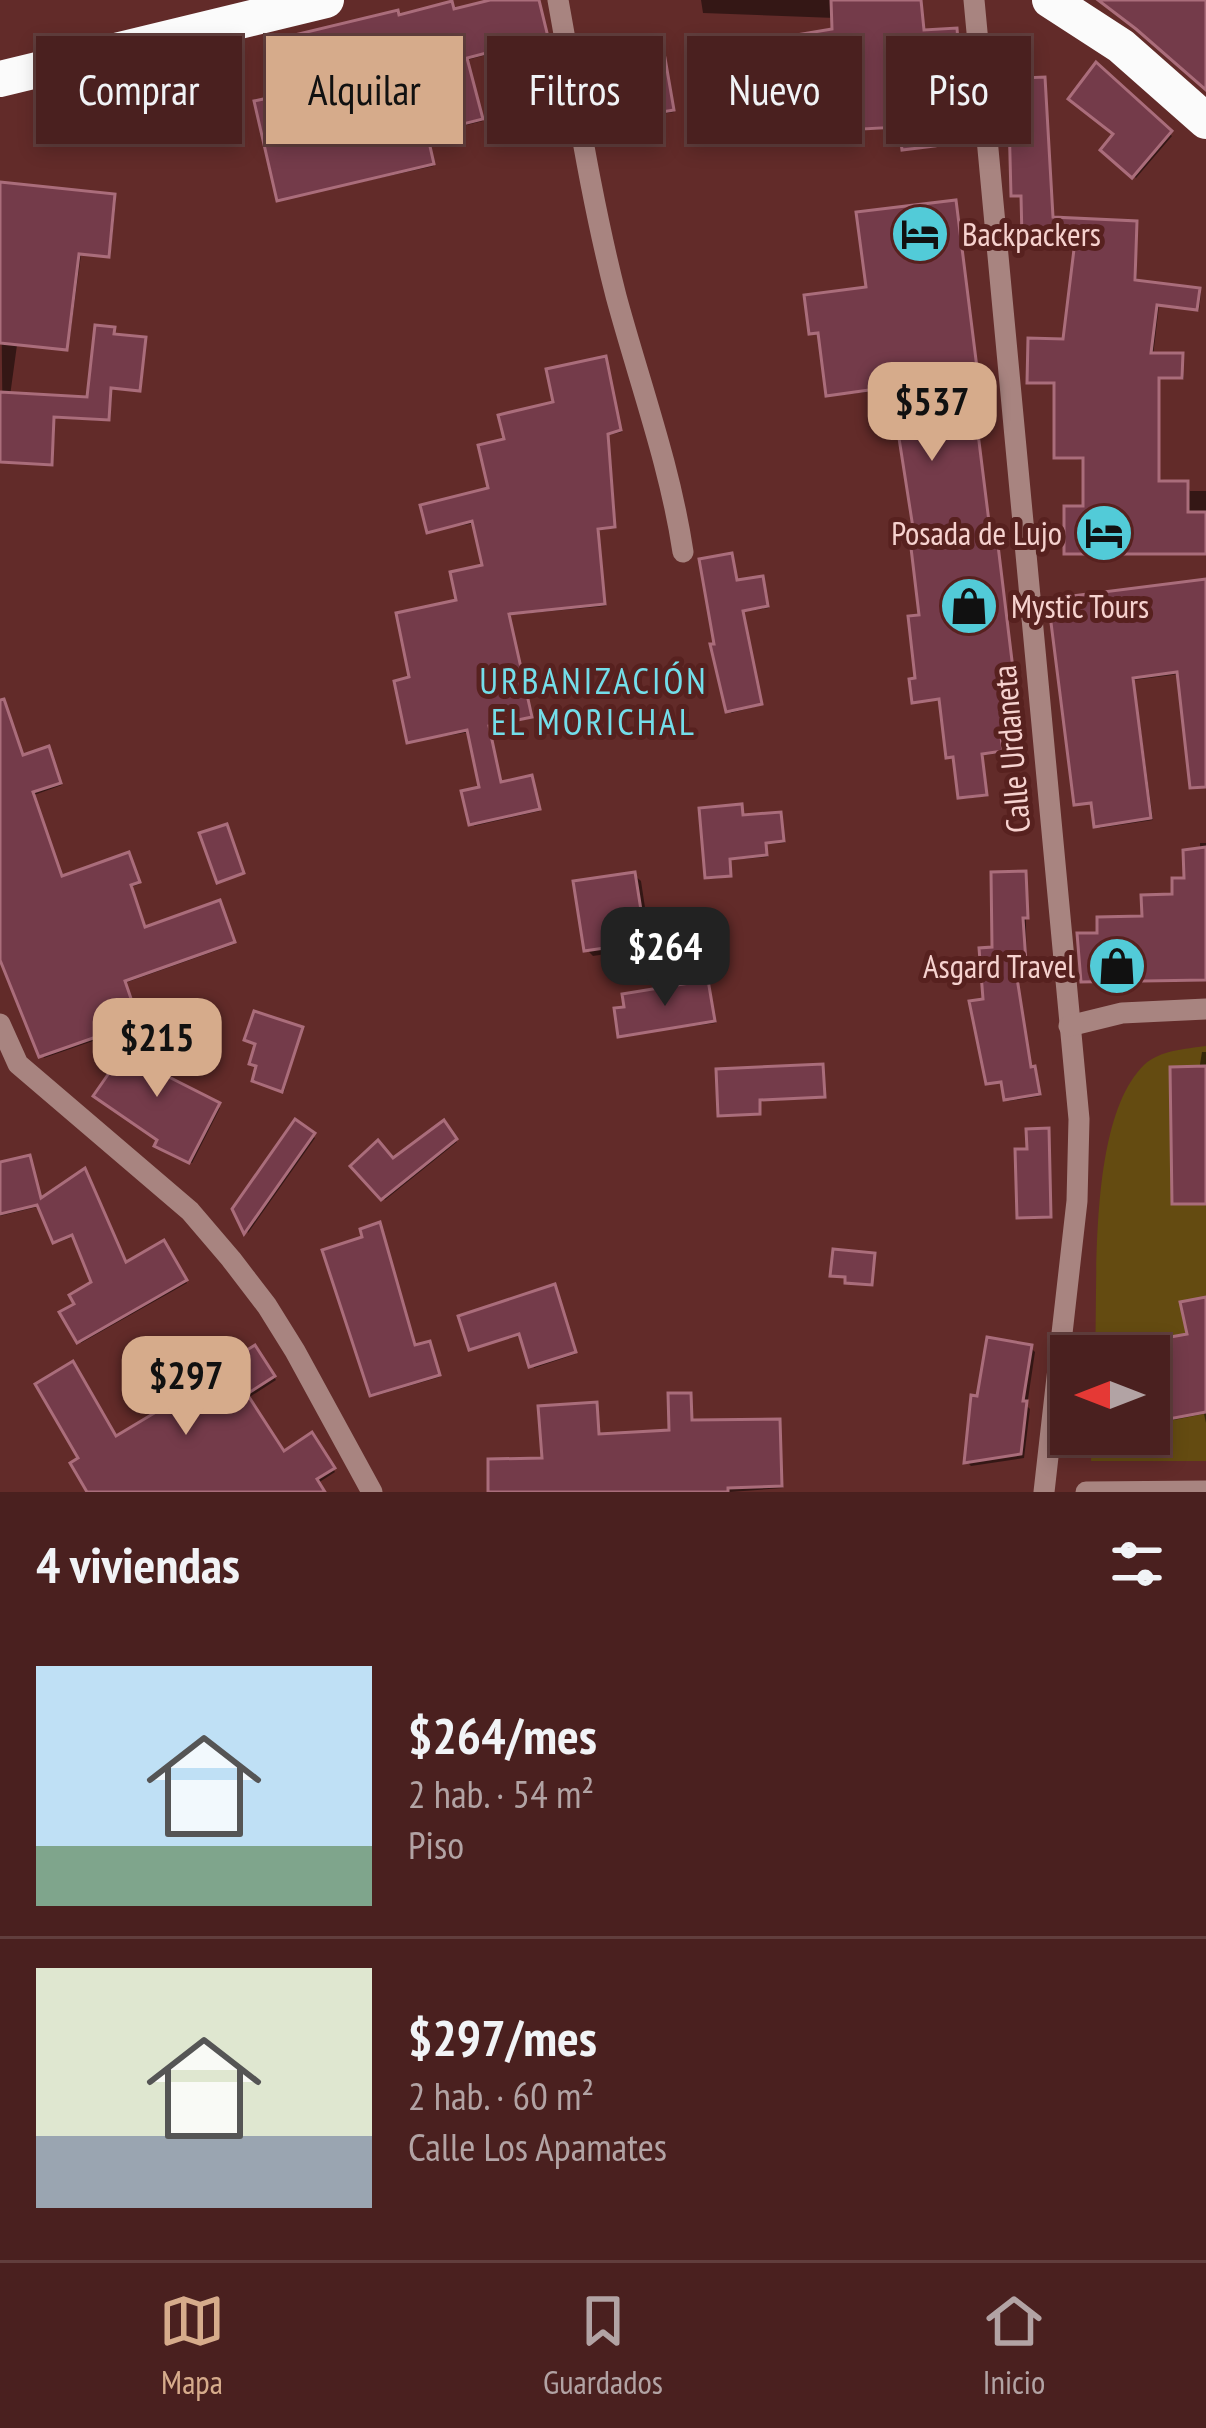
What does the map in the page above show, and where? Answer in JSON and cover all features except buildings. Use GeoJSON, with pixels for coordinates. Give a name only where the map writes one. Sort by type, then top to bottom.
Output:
{"type":"FeatureCollection","features":[{"type":"Feature","properties":{"kind":"highway"},"geometry":{"type":"LineString","coordinates":[[0,79],[326,0]]}},
{"type":"Feature","properties":{"kind":"highway"},"geometry":{"type":"LineString","coordinates":[[1050,0],[1121,46],[1206,121]]}},
{"type":"Feature","properties":{"kind":"street"},"geometry":{"type":"LineString","coordinates":[[558,0],[596,214],[650,421],[675,496],[682,552]]}},
{"type":"Feature","properties":{"kind":"street","name":"Calle Urdaneta"},"geometry":{"type":"LineString","coordinates":[[974,0],[1078,1118],[1077,1201],[1044,1492]]}},
{"type":"Feature","properties":{"kind":"street"},"geometry":{"type":"LineString","coordinates":[[1069,1026],[1122,1013],[1206,1009]]}},
{"type":"Feature","properties":{"kind":"street"},"geometry":{"type":"LineString","coordinates":[[0,1024],[18,1064],[190,1211],[231,1258],[295,1352],[372,1492]]}},
{"type":"Feature","properties":{"kind":"street"},"geometry":{"type":"LineString","coordinates":[[1086,1492],[1206,1491]]}},
{"type":"Feature","properties":{"kind":"shaded area"},"geometry":{"type":"Polygon","coordinates":[[[1206,1046],[1206,1461],[1091,1461],[1091,1455],[1170,1455],[1170,1335],[1095,1335],[1097,1245],[1105,1161],[1126,1090],[1150,1060],[1206,1046]]]}},
{"type":"Feature","properties":{"kind":"place","name":"Backpackers"},"geometry":{"type":"Point","coordinates":[920,234]}},
{"type":"Feature","properties":{"kind":"place","name":"Posada de Lujo"},"geometry":{"type":"Point","coordinates":[1104,533]}},
{"type":"Feature","properties":{"kind":"place","name":"Mystic Tours"},"geometry":{"type":"Point","coordinates":[969,606]}},
{"type":"Feature","properties":{"kind":"place","name":"Asgard Travel"},"geometry":{"type":"Point","coordinates":[1117,966]}},
{"type":"Feature","properties":{"kind":"district","name":"URBANIZACIÓN EL MORICHAL"},"geometry":{"type":"Point","coordinates":[594,702]}}]}
